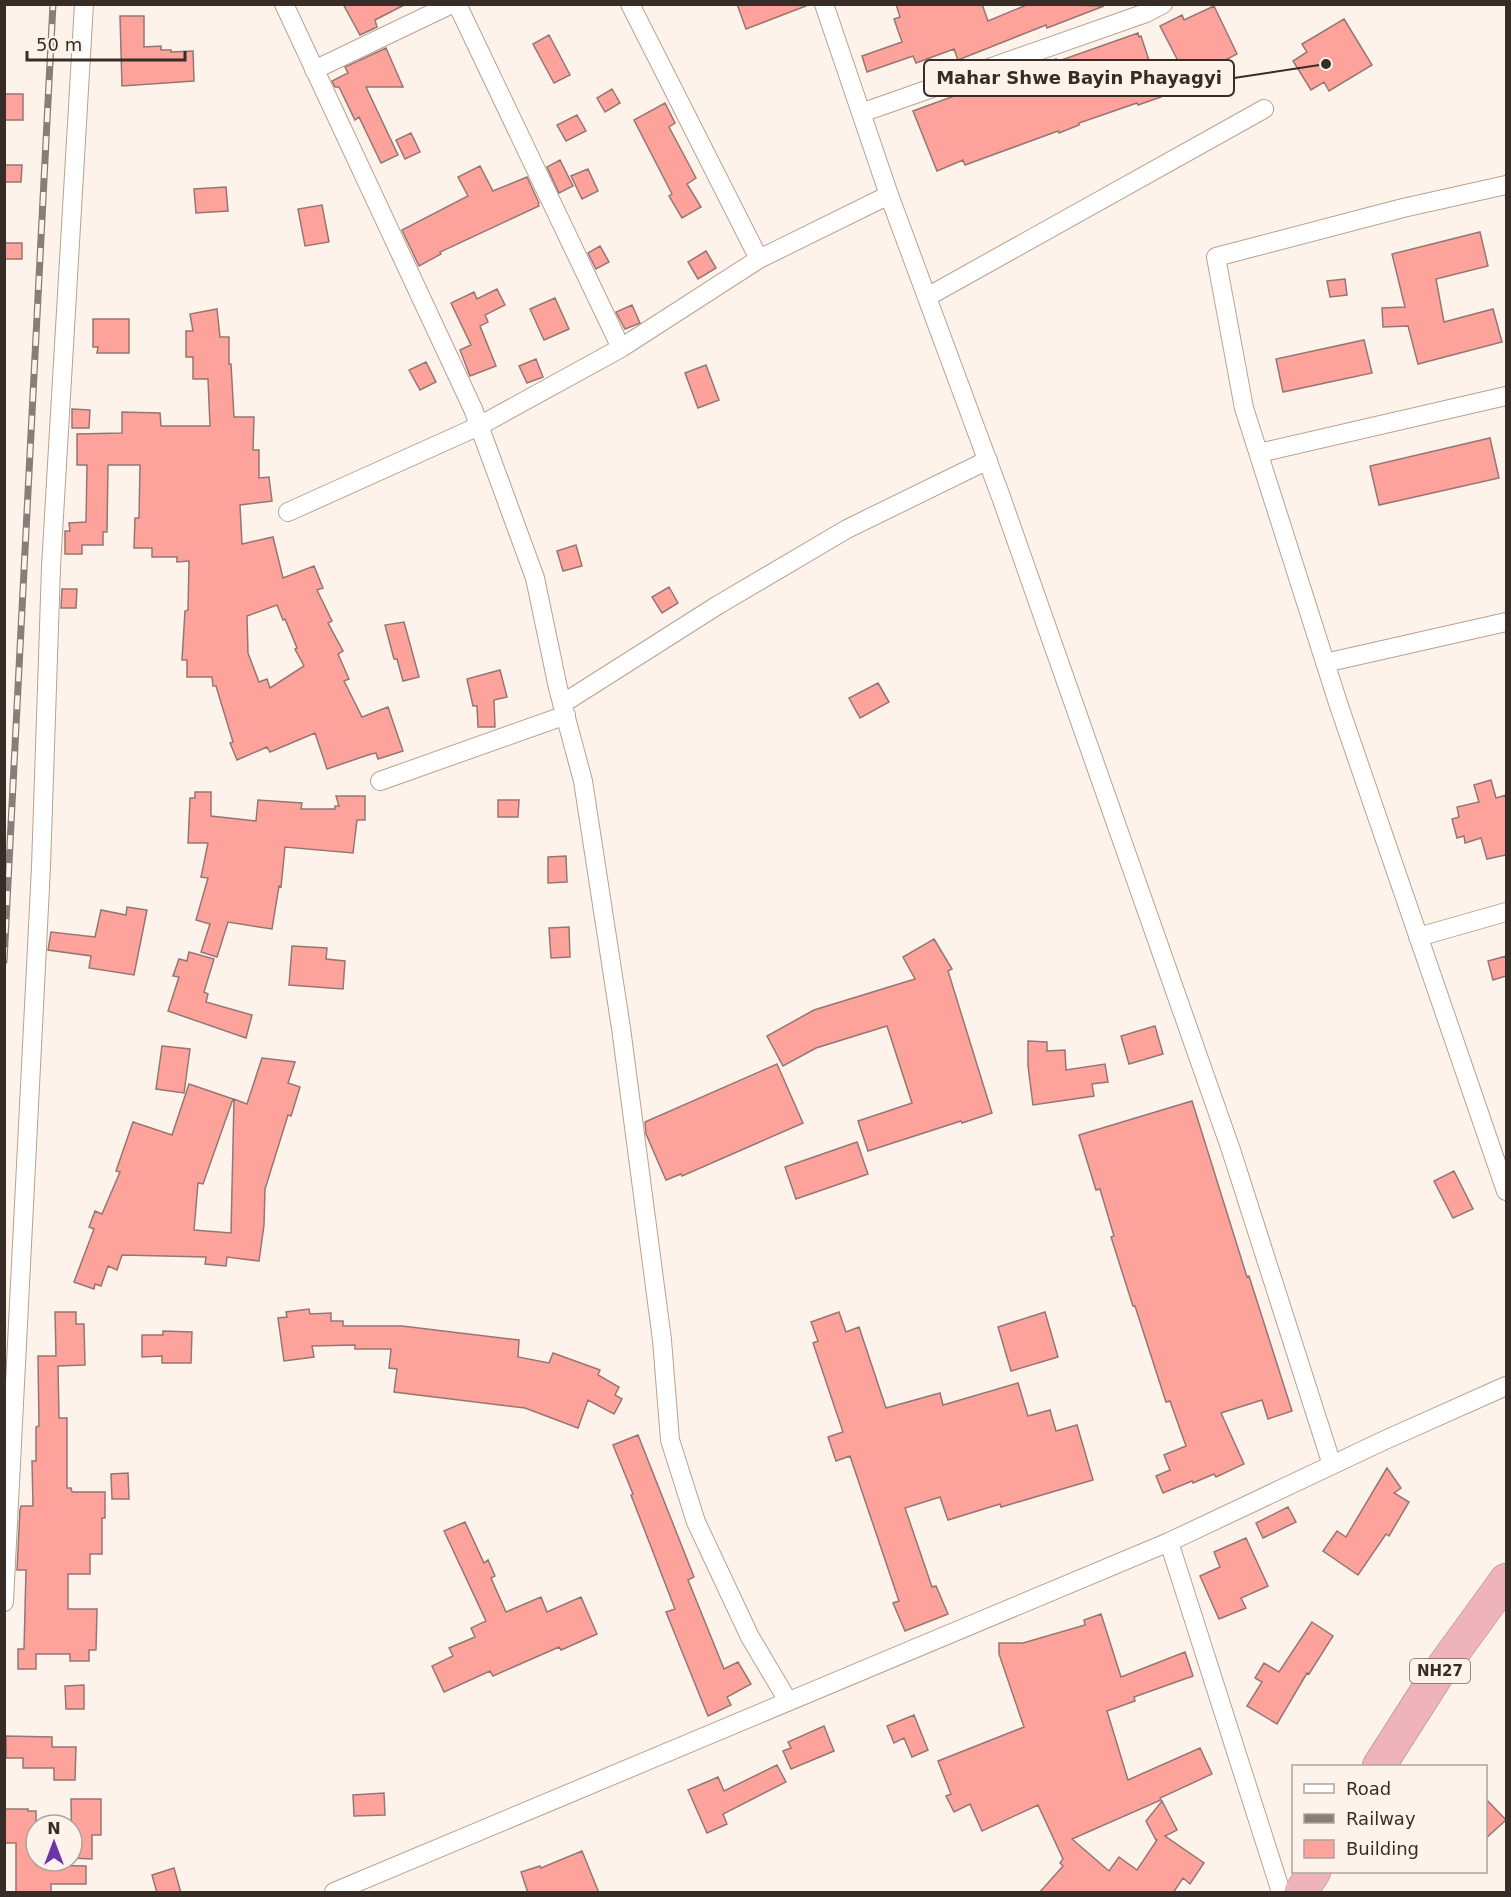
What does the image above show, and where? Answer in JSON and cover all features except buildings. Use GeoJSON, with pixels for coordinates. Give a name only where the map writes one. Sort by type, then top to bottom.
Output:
{"type":"FeatureCollection","features":[{"type":"Feature","properties":{"kind":"highway","name":"NH27"},"geometry":{"type":"LineString","coordinates":[[1380,1765],[1437,1675],[1506,1580]]}},
{"type":"Feature","properties":{"kind":"highway"},"geometry":{"type":"LineString","coordinates":[[1301,1893],[1313,1873]]}},
{"type":"Feature","properties":{"kind":"street"},"geometry":{"type":"LineString","coordinates":[[4,1602],[41,867],[51,567],[84,4]]}},
{"type":"Feature","properties":{"kind":"street"},"geometry":{"type":"LineString","coordinates":[[284,4],[468,399],[535,578],[583,782],[621,1028],[662,1340],[670,1440],[696,1522],[750,1637],[788,1701]]}},
{"type":"Feature","properties":{"kind":"street"},"geometry":{"type":"LineString","coordinates":[[314,70],[452,4]]}},
{"type":"Feature","properties":{"kind":"street"},"geometry":{"type":"LineString","coordinates":[[457,4],[621,348]]}},
{"type":"Feature","properties":{"kind":"street"},"geometry":{"type":"LineString","coordinates":[[630,4],[759,259]]}},
{"type":"Feature","properties":{"kind":"street"},"geometry":{"type":"LineString","coordinates":[[824,4],[889,195],[988,460],[1231,1150],[1332,1465]]}},
{"type":"Feature","properties":{"kind":"street"},"geometry":{"type":"LineString","coordinates":[[861,112],[1146,13],[1164,4]]}},
{"type":"Feature","properties":{"kind":"street"},"geometry":{"type":"LineString","coordinates":[[927,297],[1264,109]]}},
{"type":"Feature","properties":{"kind":"street"},"geometry":{"type":"LineString","coordinates":[[1506,185],[1403,208],[1216,257],[1244,408],[1325,663],[1506,1191]]}},
{"type":"Feature","properties":{"kind":"street"},"geometry":{"type":"LineString","coordinates":[[288,512],[479,426],[621,348],[759,259],[889,195]]}},
{"type":"Feature","properties":{"kind":"street"},"geometry":{"type":"LineString","coordinates":[[1259,453],[1506,396]]}},
{"type":"Feature","properties":{"kind":"street"},"geometry":{"type":"LineString","coordinates":[[380,781],[564,709],[717,605],[847,530],[988,460]]}},
{"type":"Feature","properties":{"kind":"street"},"geometry":{"type":"LineString","coordinates":[[1325,663],[1506,622]]}},
{"type":"Feature","properties":{"kind":"street"},"geometry":{"type":"LineString","coordinates":[[1418,937],[1506,912]]}},
{"type":"Feature","properties":{"kind":"street"},"geometry":{"type":"LineString","coordinates":[[334,1893],[1169,1542],[1506,1386]]}},
{"type":"Feature","properties":{"kind":"street"},"geometry":{"type":"LineString","coordinates":[[1169,1542],[1281,1893]]}},
{"type":"Feature","properties":{"kind":"railway"},"geometry":{"type":"LineString","coordinates":[[4,961],[53,4]]}},
{"type":"Feature","properties":{"kind":"place","name":"Mahar Shwe Bayin Phayagyi"},"geometry":{"type":"Point","coordinates":[1326,64]}}]}
